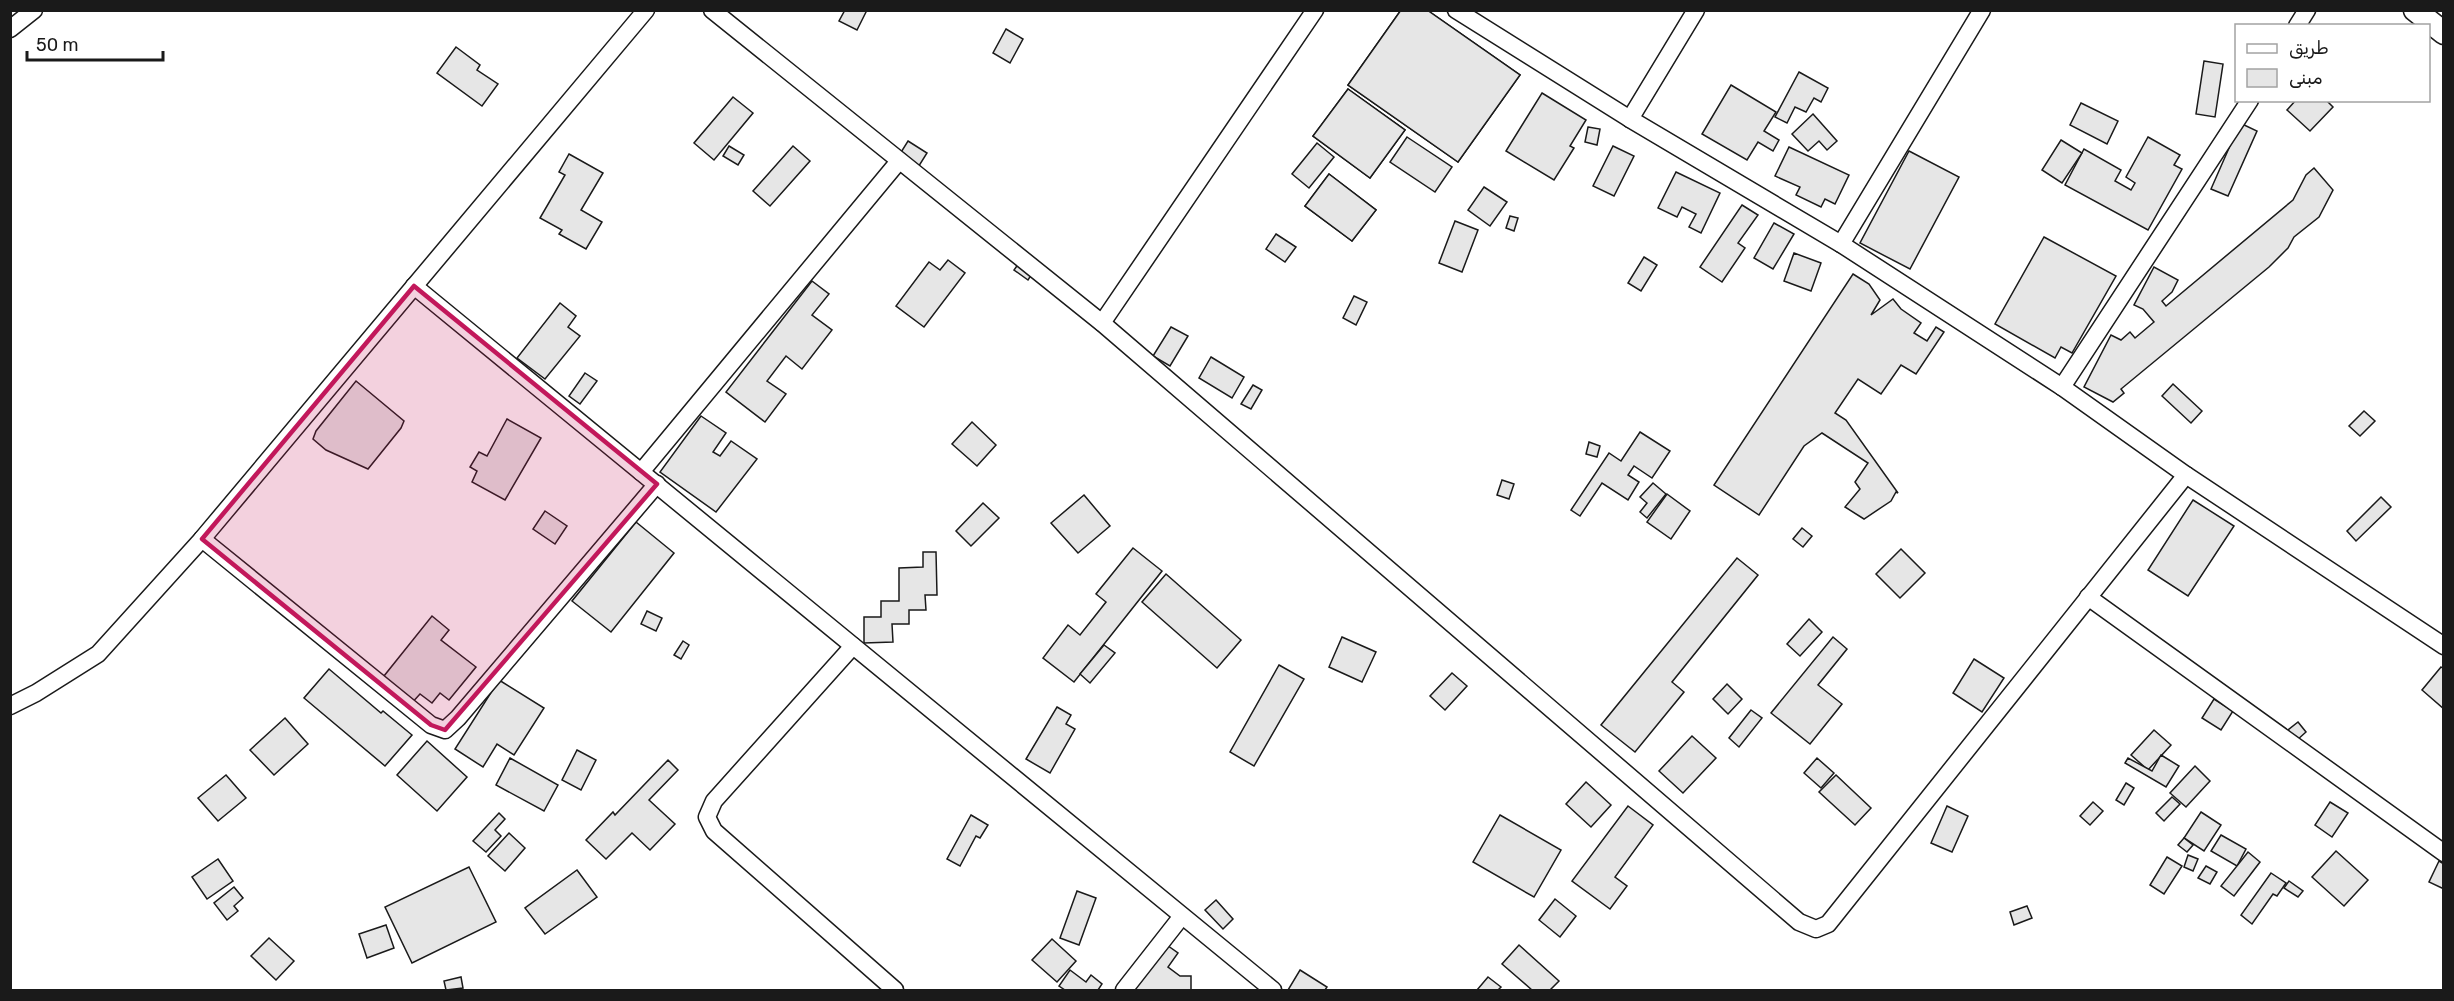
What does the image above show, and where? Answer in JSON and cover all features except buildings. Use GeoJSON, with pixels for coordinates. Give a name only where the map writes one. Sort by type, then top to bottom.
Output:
{"type":"FeatureCollection","features":[{"type":"Feature","properties":{"kind":"street"},"geometry":{"type":"LineString","coordinates":[[10,29],[34,10]]}},
{"type":"Feature","properties":{"kind":"street"},"geometry":{"type":"LineString","coordinates":[[10,706],[36,693],[98,654],[201,539],[646,10]]}},
{"type":"Feature","properties":{"kind":"street"},"geometry":{"type":"LineString","coordinates":[[712,10],[1102,323],[1800,922],[1816,929],[1828,924],[2186,475]]}},
{"type":"Feature","properties":{"kind":"street"},"geometry":{"type":"LineString","coordinates":[[1102,323],[1316,10]]}},
{"type":"Feature","properties":{"kind":"street"},"geometry":{"type":"LineString","coordinates":[[1456,10],[1630,119],[1841,244],[2062,387],[2186,475],[2444,646]]}},
{"type":"Feature","properties":{"kind":"street"},"geometry":{"type":"LineString","coordinates":[[1630,119],[1696,10]]}},
{"type":"Feature","properties":{"kind":"street"},"geometry":{"type":"LineString","coordinates":[[1841,244],[1982,10]]}},
{"type":"Feature","properties":{"kind":"street"},"geometry":{"type":"LineString","coordinates":[[2298,24],[2307,10]]}},
{"type":"Feature","properties":{"kind":"street"},"geometry":{"type":"LineString","coordinates":[[2415,10],[2444,33]]}},
{"type":"Feature","properties":{"kind":"street"},"geometry":{"type":"LineString","coordinates":[[2062,387],[2249,102]]}},
{"type":"Feature","properties":{"kind":"street"},"geometry":{"type":"LineString","coordinates":[[641,472],[899,161]]}},
{"type":"Feature","properties":{"kind":"street"},"geometry":{"type":"LineString","coordinates":[[414,286],[1273,990]]}},
{"type":"Feature","properties":{"kind":"street"},"geometry":{"type":"LineString","coordinates":[[201,539],[431,724],[445,730],[458,718],[657,484]]}},
{"type":"Feature","properties":{"kind":"street"},"geometry":{"type":"LineString","coordinates":[[2088,597],[2444,853]]}},
{"type":"Feature","properties":{"kind":"street"},"geometry":{"type":"LineString","coordinates":[[853,646],[714,801],[707,817],[714,831],[895,990]]}},
{"type":"Feature","properties":{"kind":"street"},"geometry":{"type":"LineString","coordinates":[[1124,990],[1182,916]]}},
{"type":"Feature","properties":{"kind":"highlighted area"},"geometry":{"type":"Polygon","coordinates":[[[414,286],[657,484],[445,730],[431,725],[202,539],[414,286]]]}}]}
